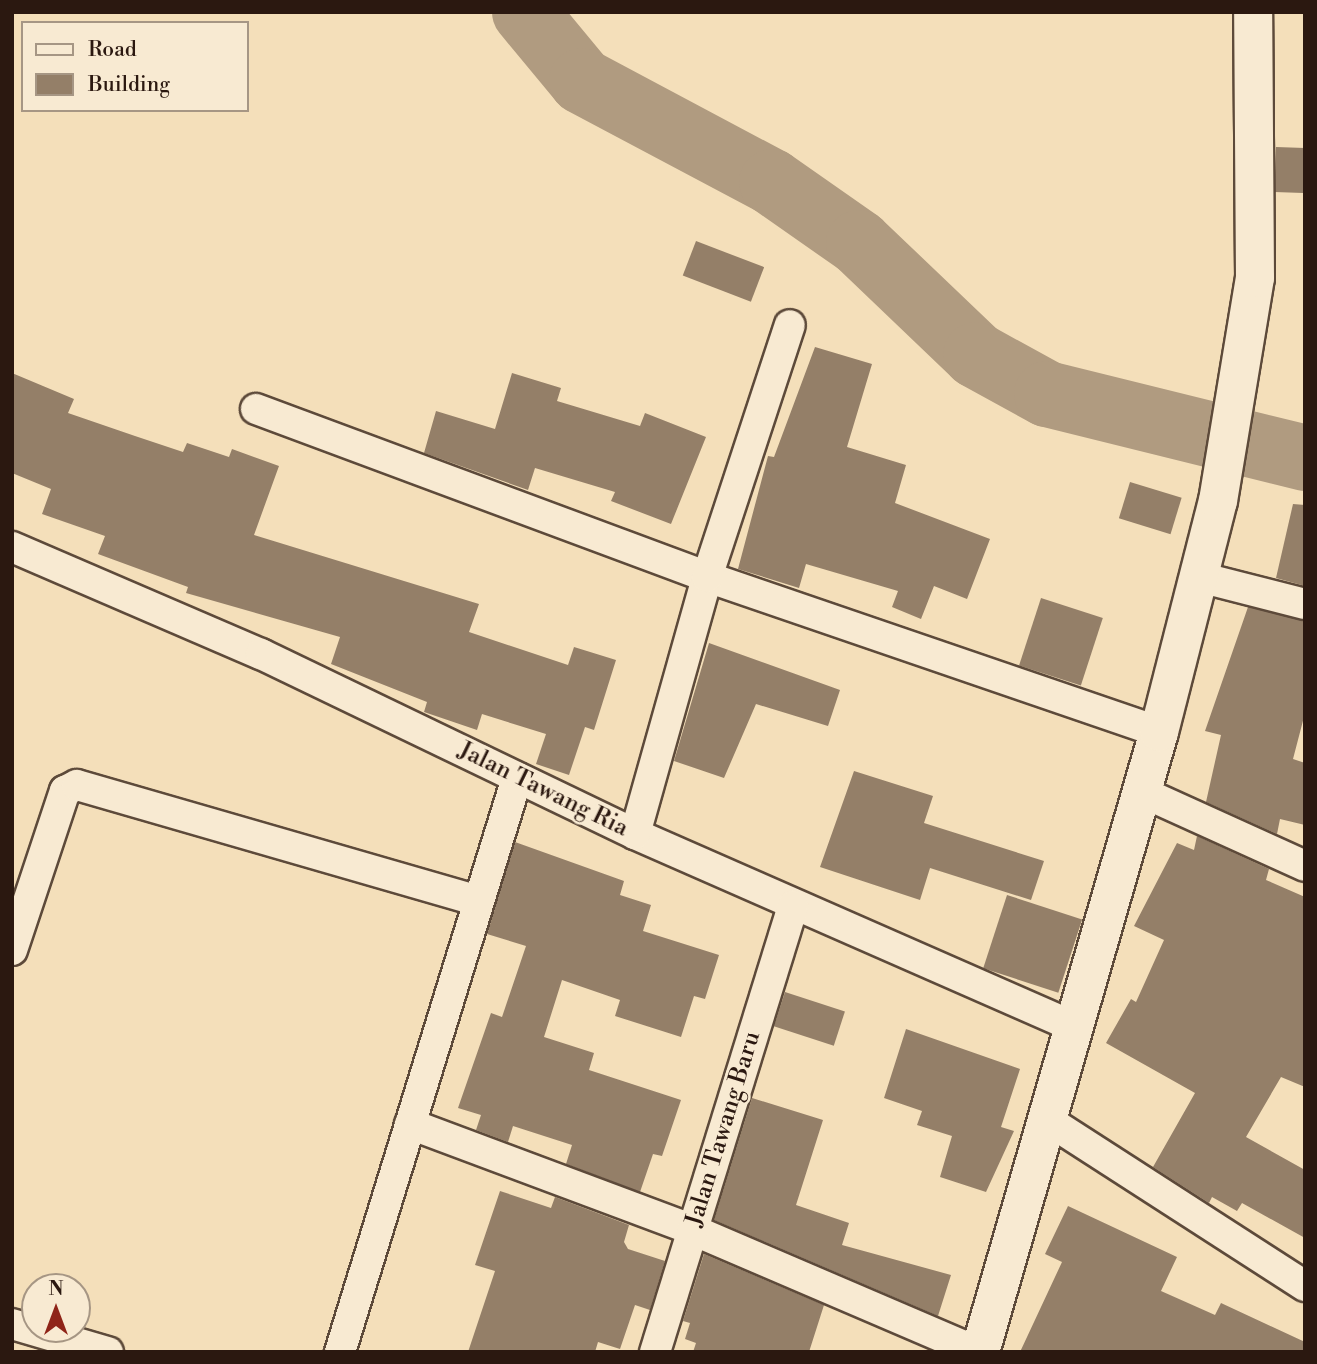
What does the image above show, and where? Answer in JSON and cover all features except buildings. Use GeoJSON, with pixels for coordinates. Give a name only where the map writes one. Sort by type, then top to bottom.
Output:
{"type":"FeatureCollection","features":[{"type":"Feature","properties":{"kind":"street"},"geometry":{"type":"LineString","coordinates":[[410,1124],[693,1230],[978,1352],[1076,1028],[1159,732],[1217,501],[1247,351],[1255,278],[1253,12]]}},
{"type":"Feature","properties":{"kind":"street"},"geometry":{"type":"LineString","coordinates":[[635,834],[707,577],[790,325]]}},
{"type":"Feature","properties":{"kind":"street"},"geometry":{"type":"LineString","coordinates":[[256,409],[707,577],[1159,732]]}},
{"type":"Feature","properties":{"kind":"street","name":"Jalan Tawang Ria"},"geometry":{"type":"LineString","coordinates":[[12,547],[261,654],[635,834],[793,906],[1076,1028]]}},
{"type":"Feature","properties":{"kind":"street"},"geometry":{"type":"LineString","coordinates":[[1199,577],[1305,604]]}},
{"type":"Feature","properties":{"kind":"street"},"geometry":{"type":"LineString","coordinates":[[340,1352],[517,778]]}},
{"type":"Feature","properties":{"kind":"street"},"geometry":{"type":"LineString","coordinates":[[12,950],[65,791],[77,785],[478,901]]}},
{"type":"Feature","properties":{"kind":"street"},"geometry":{"type":"LineString","coordinates":[[1142,792],[1305,866]]}},
{"type":"Feature","properties":{"kind":"street","name":"Jalan Tawang Baru"},"geometry":{"type":"LineString","coordinates":[[655,1352],[793,906]]}},
{"type":"Feature","properties":{"kind":"street"},"geometry":{"type":"LineString","coordinates":[[1048,1121],[1305,1286]]}},
{"type":"Feature","properties":{"kind":"street"},"geometry":{"type":"LineString","coordinates":[[12,1324],[108,1352]]}},
{"type":"Feature","properties":{"kind":"waterway"},"geometry":{"type":"LineString","coordinates":[[525,12],[582,81],[772,182],[859,243],[976,355],[1047,394],[1305,458]]}}]}
